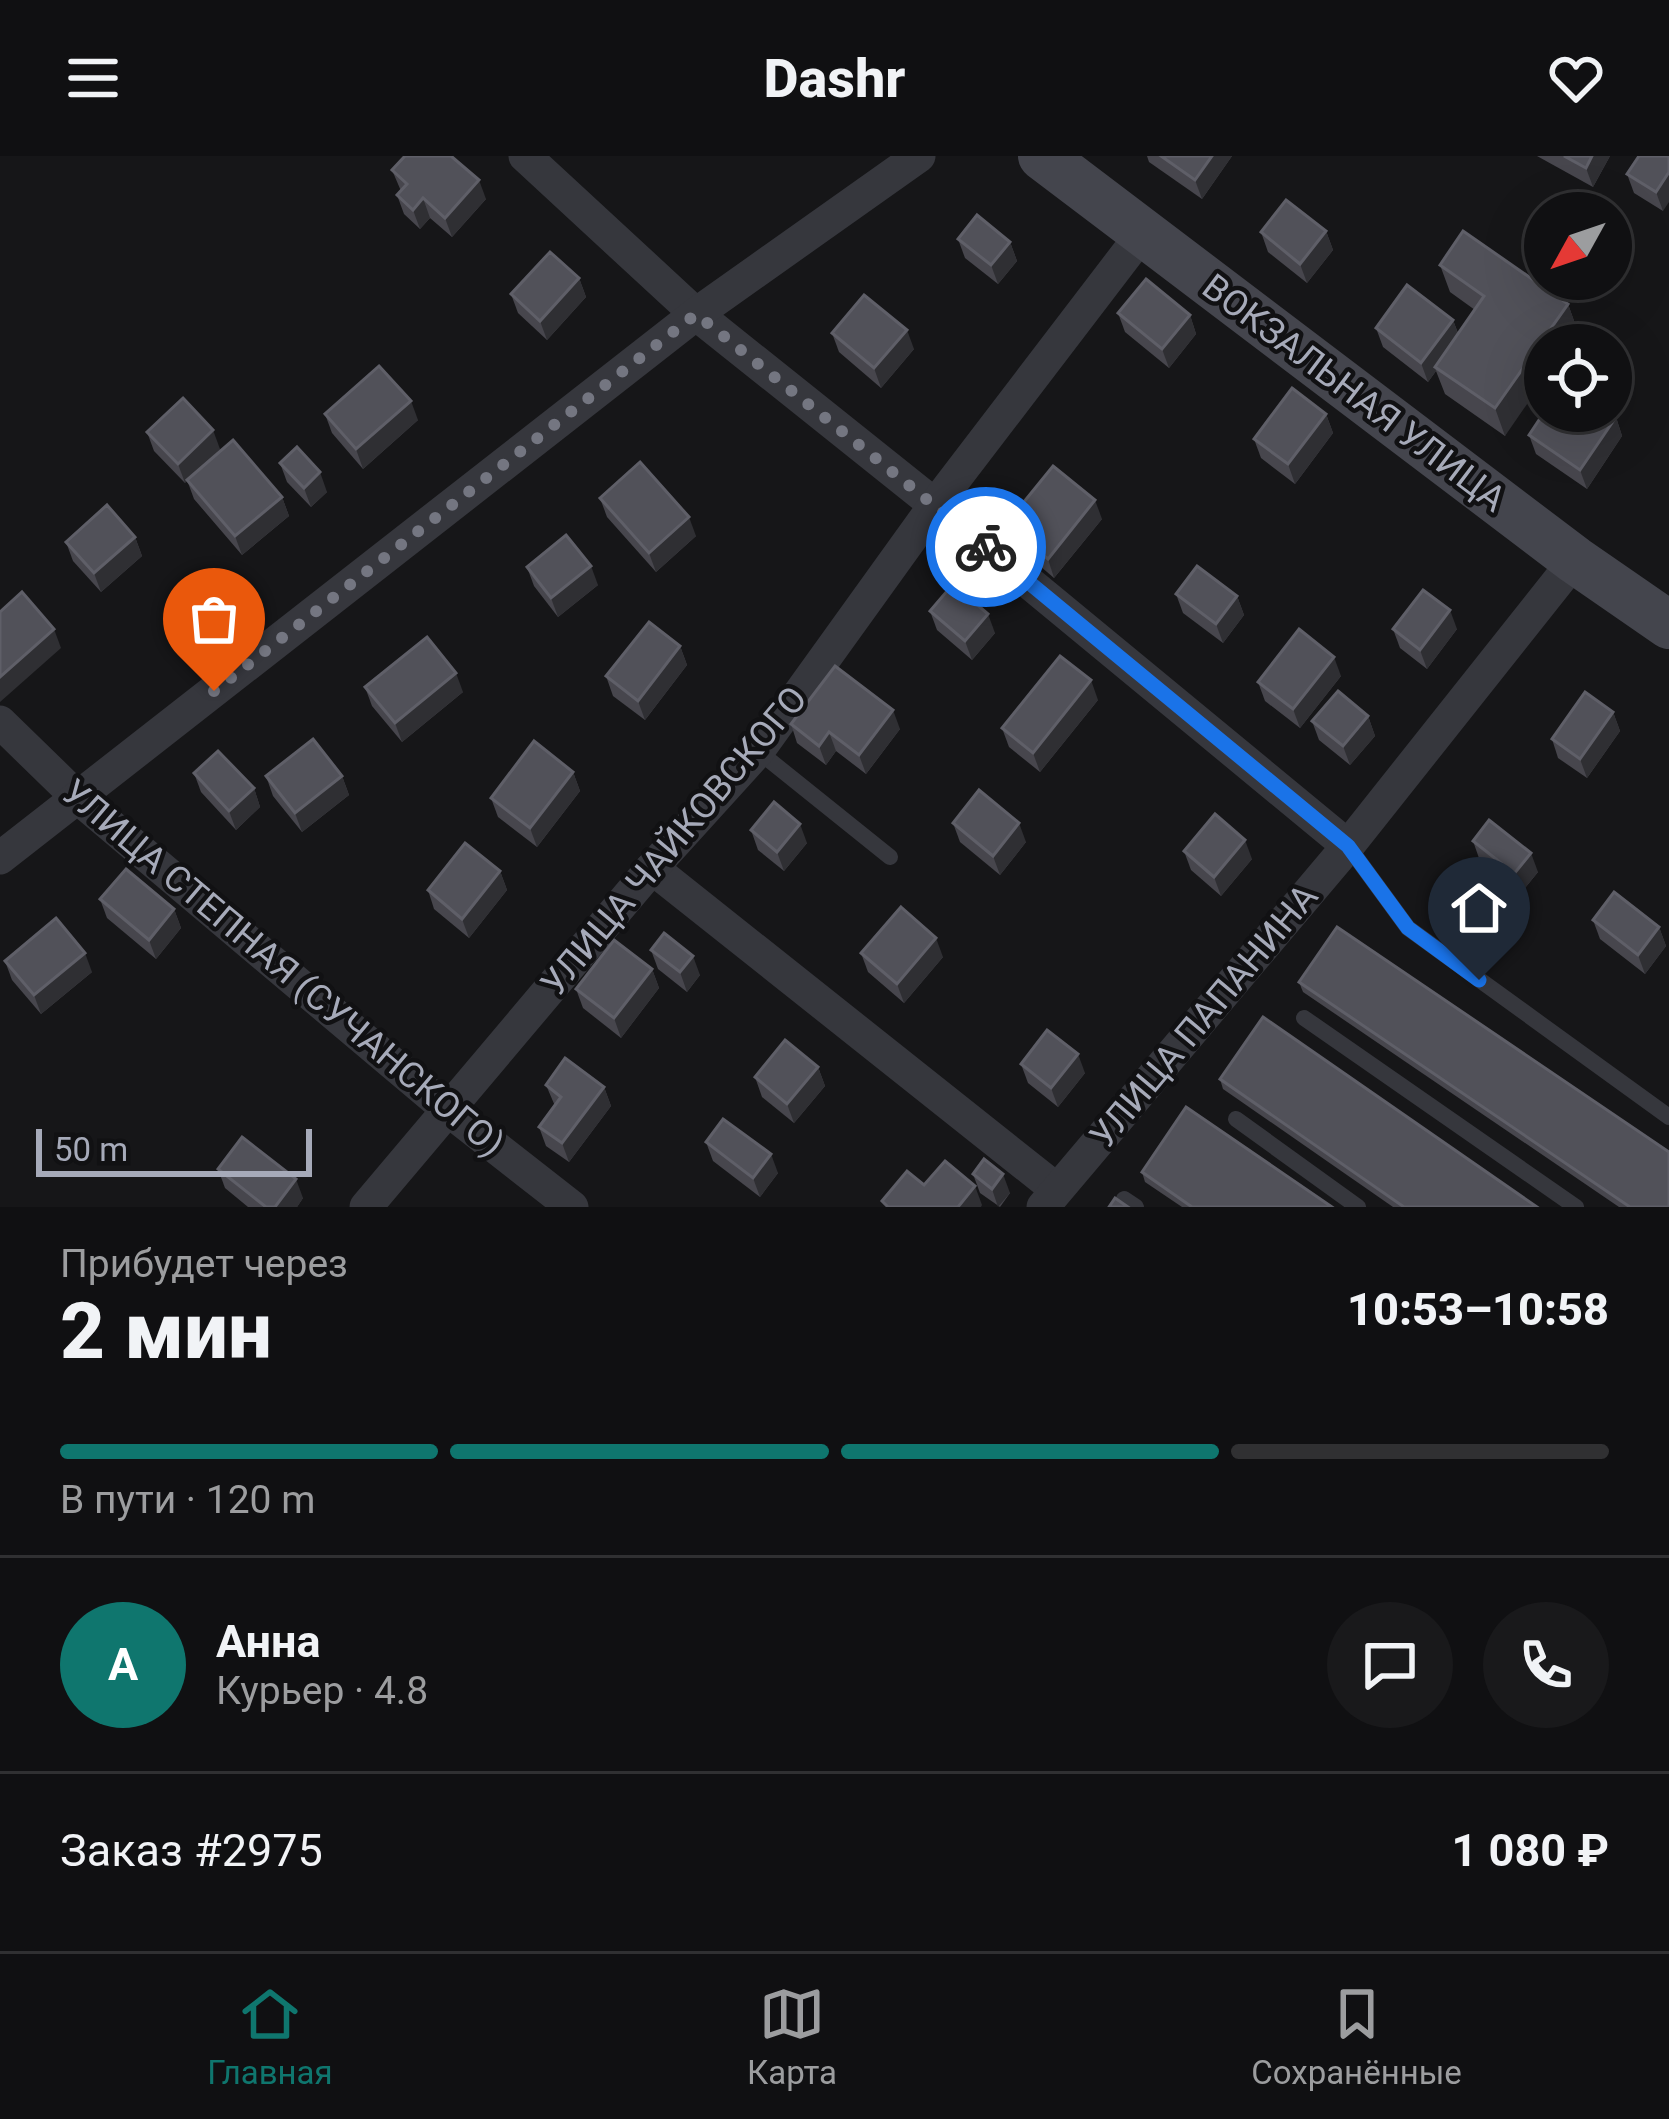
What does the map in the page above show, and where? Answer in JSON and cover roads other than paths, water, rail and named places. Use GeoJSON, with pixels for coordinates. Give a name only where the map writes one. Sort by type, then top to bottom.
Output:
{"type":"FeatureCollection","features":[{"type":"Feature","properties":{"kind":"main road","name":"ВОКЗАЛЬНАЯ УЛИЦА"},"geometry":{"type":"LineString","coordinates":[[1042,156],[1575,560],[1669,625]]}},
{"type":"Feature","properties":{"kind":"street"},"geometry":{"type":"LineString","coordinates":[[525,156],[696,314],[1348,846]]}},
{"type":"Feature","properties":{"kind":"street"},"geometry":{"type":"LineString","coordinates":[[0,858],[696,314],[919,156]]}},
{"type":"Feature","properties":{"kind":"street","name":"УЛИЦА ЧАЙКОВСКОГО"},"geometry":{"type":"LineString","coordinates":[[366,1207],[652,868],[758,751],[935,505],[1142,234]]}},
{"type":"Feature","properties":{"kind":"street","name":"УЛИЦА ПАПАНИНА"},"geometry":{"type":"LineString","coordinates":[[652,868],[1049,1198],[1348,846],[1575,560]]}},
{"type":"Feature","properties":{"kind":"street","name":"УЛИЦА СТЕПНАЯ (СУЧАНСКОГО)"},"geometry":{"type":"LineString","coordinates":[[0,722],[78,798],[448,1110],[572,1207]]}},
{"type":"Feature","properties":{"kind":"lane"},"geometry":{"type":"LineString","coordinates":[[758,751],[890,857]]}},
{"type":"Feature","properties":{"kind":"lane"},"geometry":{"type":"LineString","coordinates":[[1348,846],[1408,928],[1669,1117]]}},
{"type":"Feature","properties":{"kind":"lane"},"geometry":{"type":"LineString","coordinates":[[1304,1018],[1576,1207]]}},
{"type":"Feature","properties":{"kind":"lane"},"geometry":{"type":"LineString","coordinates":[[1236,1119],[1358,1207]]}}]}
